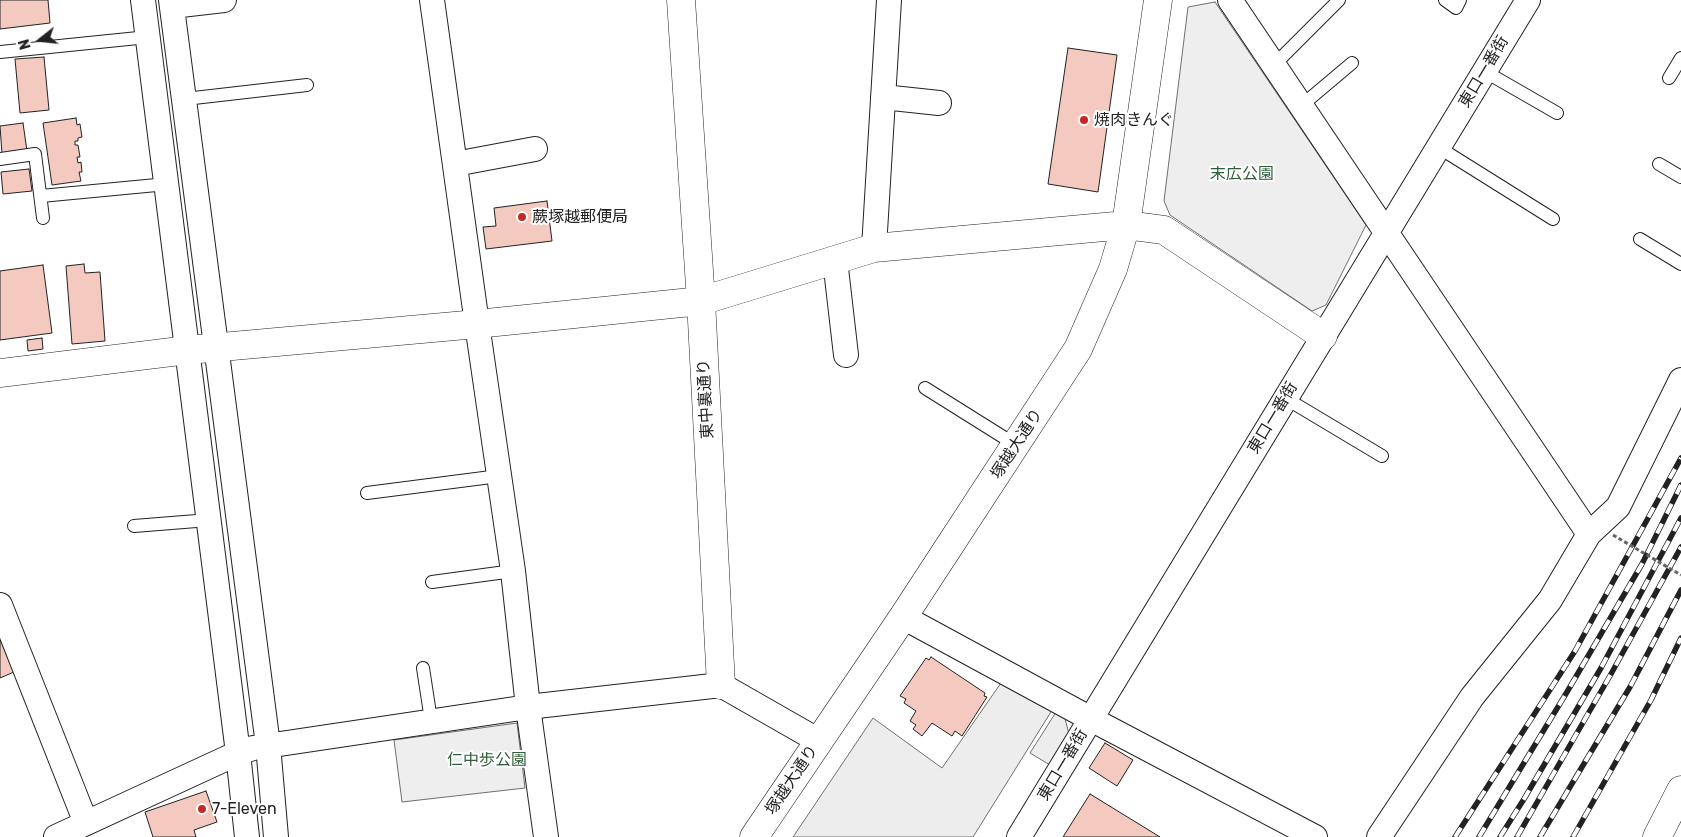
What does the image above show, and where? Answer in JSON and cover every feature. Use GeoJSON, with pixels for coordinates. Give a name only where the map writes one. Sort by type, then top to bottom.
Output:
{"type":"FeatureCollection","features":[{"type":"Feature","properties":{"kind":"street"},"geometry":{"type":"LineString","coordinates":[[143,0],[247,837]]}},
{"type":"Feature","properties":{"kind":"street"},"geometry":{"type":"LineString","coordinates":[[224,0],[172,3],[268,745],[276,837]]}},
{"type":"Feature","properties":{"kind":"street"},"geometry":{"type":"LineString","coordinates":[[432,0],[513,571],[528,707],[546,837]]}},
{"type":"Feature","properties":{"kind":"street","name":"東中裏通り"},"geometry":{"type":"LineString","coordinates":[[681,0],[701,301],[721,685]]}},
{"type":"Feature","properties":{"kind":"street"},"geometry":{"type":"LineString","coordinates":[[874,248],[889,0]]}},
{"type":"Feature","properties":{"kind":"street","name":"塚越大通り"},"geometry":{"type":"LineString","coordinates":[[754,837],[902,617],[1078,349],[1113,269],[1126,225],[1158,0]]}},
{"type":"Feature","properties":{"kind":"street"},"geometry":{"type":"LineString","coordinates":[[1230,0],[1589,534]]}},
{"type":"Feature","properties":{"kind":"street","name":"東口一番街"},"geometry":{"type":"LineString","coordinates":[[1019,837],[1528,0]]}},
{"type":"Feature","properties":{"kind":"street"},"geometry":{"type":"LineString","coordinates":[[883,97],[939,103]]}},
{"type":"Feature","properties":{"kind":"street"},"geometry":{"type":"LineString","coordinates":[[455,164],[535,148]]}},
{"type":"Feature","properties":{"kind":"street"},"geometry":{"type":"LineString","coordinates":[[0,373],[188,350],[477,324],[701,301],[874,248],[1126,225],[1164,230],[1323,336]]}},
{"type":"Feature","properties":{"kind":"street"},"geometry":{"type":"LineString","coordinates":[[835,260],[846,355]]}},
{"type":"Feature","properties":{"kind":"street"},"geometry":{"type":"LineString","coordinates":[[1379,837],[1472,697],[1550,600],[1589,534],[1618,507],[1681,380]]}},
{"type":"Feature","properties":{"kind":"street"},"geometry":{"type":"LineString","coordinates":[[0,605],[86,824]]}},
{"type":"Feature","properties":{"kind":"street"},"geometry":{"type":"LineString","coordinates":[[902,617],[1315,837]]}},
{"type":"Feature","properties":{"kind":"street"},"geometry":{"type":"LineString","coordinates":[[56,837],[238,753],[268,745],[528,707],[721,685],[818,741]]}},
{"type":"Feature","properties":{"kind":"street"},"geometry":{"type":"LineString","coordinates":[[1657,837],[1681,790]]}},
{"type":"Feature","properties":{"kind":"lane"},"geometry":{"type":"LineString","coordinates":[[1274,65],[1339,0]]}},
{"type":"Feature","properties":{"kind":"lane"},"geometry":{"type":"LineString","coordinates":[[1445,0],[1456,8],[1460,0]]}},
{"type":"Feature","properties":{"kind":"lane"},"geometry":{"type":"LineString","coordinates":[[0,52],[148,37]]}},
{"type":"Feature","properties":{"kind":"lane"},"geometry":{"type":"LineString","coordinates":[[1669,78],[1681,58]]}},
{"type":"Feature","properties":{"kind":"lane"},"geometry":{"type":"LineString","coordinates":[[1301,106],[1352,63]]}},
{"type":"Feature","properties":{"kind":"lane"},"geometry":{"type":"LineString","coordinates":[[1484,71],[1558,113]]}},
{"type":"Feature","properties":{"kind":"lane"},"geometry":{"type":"LineString","coordinates":[[185,99],[307,85]]}},
{"type":"Feature","properties":{"kind":"lane"},"geometry":{"type":"LineString","coordinates":[[1438,147],[1553,219]]}},
{"type":"Feature","properties":{"kind":"lane"},"geometry":{"type":"LineString","coordinates":[[0,159],[36,154],[43,218]]}},
{"type":"Feature","properties":{"kind":"lane"},"geometry":{"type":"LineString","coordinates":[[1659,164],[1681,177]]}},
{"type":"Feature","properties":{"kind":"lane"},"geometry":{"type":"LineString","coordinates":[[40,196],[167,184]]}},
{"type":"Feature","properties":{"kind":"lane"},"geometry":{"type":"LineString","coordinates":[[1640,239],[1681,264]]}},
{"type":"Feature","properties":{"kind":"lane"},"geometry":{"type":"LineString","coordinates":[[925,388],[1016,445]]}},
{"type":"Feature","properties":{"kind":"lane"},"geometry":{"type":"LineString","coordinates":[[1285,398],[1382,456]]}},
{"type":"Feature","properties":{"kind":"lane"},"geometry":{"type":"LineString","coordinates":[[367,493],[499,476]]}},
{"type":"Feature","properties":{"kind":"lane"},"geometry":{"type":"LineString","coordinates":[[134,526],[209,520]]}},
{"type":"Feature","properties":{"kind":"lane"},"geometry":{"type":"LineString","coordinates":[[432,582],[513,571]]}},
{"type":"Feature","properties":{"kind":"lane"},"geometry":{"type":"LineString","coordinates":[[423,668],[431,720]]}},
{"type":"Feature","properties":{"kind":"path"},"geometry":{"type":"LineString","coordinates":[[1613,535],[1681,575]]}},
{"type":"Feature","properties":{"kind":"green space","name":"末広公園"},"geometry":{"type":"Polygon","coordinates":[[[1215,2],[1366,225],[1326,305],[1312,311],[1170,215],[1164,201],[1188,7],[1215,2]]]}},
{"type":"Feature","properties":{"kind":"green space","name":"仁中歩公園"},"geometry":{"type":"Polygon","coordinates":[[[517,723],[525,788],[402,802],[394,740],[517,723]]]}},
{"type":"Feature","properties":{"kind":"shaded area"},"geometry":{"type":"Polygon","coordinates":[[[1003,680],[1054,707],[973,837],[793,837],[873,718],[942,768],[1003,680]]]}},
{"type":"Feature","properties":{"kind":"shaded area"},"geometry":{"type":"Polygon","coordinates":[[[1058,709],[1064,715],[1069,734],[1050,765],[1030,753],[1058,709]]]}},
{"type":"Feature","properties":{"kind":"building"},"geometry":{"type":"Polygon","coordinates":[[[0,0],[48,0],[50,23],[0,29],[0,0]]]}},
{"type":"Feature","properties":{"kind":"building"},"geometry":{"type":"Polygon","coordinates":[[[1068,48],[1117,55],[1098,192],[1048,184],[1068,48]]]}},
{"type":"Feature","properties":{"kind":"building"},"geometry":{"type":"Polygon","coordinates":[[[44,57],[49,110],[20,113],[15,59],[44,57]]]}},
{"type":"Feature","properties":{"kind":"building"},"geometry":{"type":"Polygon","coordinates":[[[76,118],[77,125],[80,124],[82,137],[75,141],[75,145],[78,145],[80,157],[77,157],[78,163],[81,162],[82,172],[79,172],[81,181],[52,185],[43,123],[76,118]]]}},
{"type":"Feature","properties":{"kind":"building"},"geometry":{"type":"Polygon","coordinates":[[[23,123],[27,151],[2,154],[0,126],[23,123]]]}},
{"type":"Feature","properties":{"kind":"building"},"geometry":{"type":"Polygon","coordinates":[[[29,169],[32,191],[3,194],[1,172],[29,169]]]}},
{"type":"Feature","properties":{"kind":"building","name":"蕨塚越郵便局"},"geometry":{"type":"Polygon","coordinates":[[[547,201],[552,241],[486,249],[483,227],[496,226],[494,208],[547,201]]]}},
{"type":"Feature","properties":{"kind":"building"},"geometry":{"type":"Polygon","coordinates":[[[84,264],[85,273],[100,272],[105,341],[72,344],[66,266],[84,264]]]}},
{"type":"Feature","properties":{"kind":"building"},"geometry":{"type":"Polygon","coordinates":[[[43,265],[52,333],[0,340],[0,271],[43,265]]]}},
{"type":"Feature","properties":{"kind":"building"},"geometry":{"type":"Polygon","coordinates":[[[42,338],[43,349],[28,351],[27,340],[42,338]]]}},
{"type":"Feature","properties":{"kind":"building"},"geometry":{"type":"Polygon","coordinates":[[[0,639],[14,672],[0,678],[0,639]]]}},
{"type":"Feature","properties":{"kind":"building"},"geometry":{"type":"Polygon","coordinates":[[[931,657],[985,693],[984,696],[987,697],[962,736],[955,731],[952,736],[932,723],[922,736],[913,729],[916,725],[910,721],[916,711],[904,703],[906,699],[900,696],[926,658],[929,660],[931,657]]]}},
{"type":"Feature","properties":{"kind":"building"},"geometry":{"type":"Polygon","coordinates":[[[1105,743],[1133,760],[1117,786],[1089,768],[1105,743]]]}},
{"type":"Feature","properties":{"kind":"building"},"geometry":{"type":"Polygon","coordinates":[[[206,791],[217,822],[194,830],[196,837],[153,837],[145,812],[206,791]]]}},
{"type":"Feature","properties":{"kind":"building"},"geometry":{"type":"Polygon","coordinates":[[[1090,794],[1160,837],[1063,837],[1090,794]]]}},
{"type":"Feature","properties":{"kind":"railway"},"geometry":{"type":"LineString","coordinates":[[1455,837],[1575,651],[1681,458]]}},
{"type":"Feature","properties":{"kind":"railway"},"geometry":{"type":"LineString","coordinates":[[1479,837],[1642,564],[1681,485]]}},
{"type":"Feature","properties":{"kind":"railway"},"geometry":{"type":"LineString","coordinates":[[1500,837],[1601,668],[1681,518]]}},
{"type":"Feature","properties":{"kind":"railway"},"geometry":{"type":"LineString","coordinates":[[1517,837],[1611,674],[1681,547]]}},
{"type":"Feature","properties":{"kind":"railway"},"geometry":{"type":"LineString","coordinates":[[1540,837],[1630,687],[1681,590]]}},
{"type":"Feature","properties":{"kind":"railway"},"geometry":{"type":"LineString","coordinates":[[1573,837],[1651,700],[1681,638]]}},
{"type":"Feature","properties":{"kind":"place","name":"焼肉きんぐ"},"geometry":{"type":"Point","coordinates":[1084,120]}},
{"type":"Feature","properties":{"kind":"place","name":"蕨塚越郵便局"},"geometry":{"type":"Point","coordinates":[522,217]}},
{"type":"Feature","properties":{"kind":"place","name":"7-Eleven"},"geometry":{"type":"Point","coordinates":[202,809]}}]}
